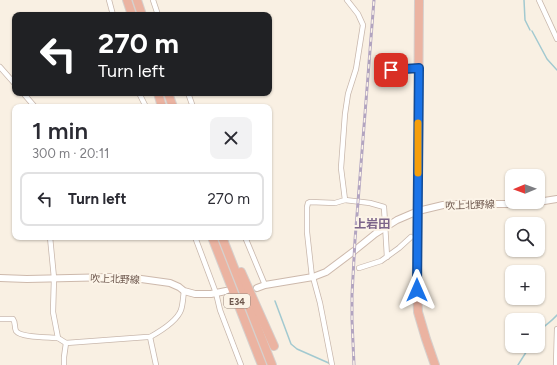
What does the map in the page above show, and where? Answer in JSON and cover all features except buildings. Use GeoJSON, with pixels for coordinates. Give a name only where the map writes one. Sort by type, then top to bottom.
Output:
{"type":"FeatureCollection","features":[{"type":"Feature","properties":{"kind":"highway"},"geometry":{"type":"LineString","coordinates":[[127,0],[131,12]]}},
{"type":"Feature","properties":{"kind":"highway"},"geometry":{"type":"LineString","coordinates":[[137,0],[141,12]]}},
{"type":"Feature","properties":{"kind":"highway"},"geometry":{"type":"LineString","coordinates":[[419,0],[417,290],[418,312],[435,365]]}},
{"type":"Feature","properties":{"kind":"highway","name":"E34"},"geometry":{"type":"LineString","coordinates":[[213,240],[262,365]]}},
{"type":"Feature","properties":{"kind":"highway"},"geometry":{"type":"LineString","coordinates":[[224,240],[274,346]]}},
{"type":"Feature","properties":{"kind":"highway","name":"E34"},"geometry":{"type":"LineString","coordinates":[[224,240],[272,365]]}},
{"type":"Feature","properties":{"kind":"main road","name":"吹上北野線"},"geometry":{"type":"LineString","coordinates":[[545,201],[557,199]]}},
{"type":"Feature","properties":{"kind":"main road","name":"吹上北野線"},"geometry":{"type":"LineString","coordinates":[[257,288],[265,285],[312,277],[326,272],[384,228],[397,220],[418,211],[443,205],[505,204]]}},
{"type":"Feature","properties":{"kind":"main road","name":"吹上北野線"},"geometry":{"type":"LineString","coordinates":[[0,278],[134,278],[170,283],[189,293],[202,295],[226,291]]}},
{"type":"Feature","properties":{"kind":"street"},"geometry":{"type":"LineString","coordinates":[[109,0],[112,12]]}},
{"type":"Feature","properties":{"kind":"street"},"geometry":{"type":"LineString","coordinates":[[153,0],[157,12]]}},
{"type":"Feature","properties":{"kind":"street"},"geometry":{"type":"LineString","coordinates":[[345,200],[341,168],[345,114],[348,94],[356,69],[363,25],[358,14],[347,0]]}},
{"type":"Feature","properties":{"kind":"street"},"geometry":{"type":"LineString","coordinates":[[538,0],[557,39]]}},
{"type":"Feature","properties":{"kind":"street"},"geometry":{"type":"LineString","coordinates":[[0,67],[12,81]]}},
{"type":"Feature","properties":{"kind":"street"},"geometry":{"type":"LineString","coordinates":[[377,72],[419,68]]}},
{"type":"Feature","properties":{"kind":"street"},"geometry":{"type":"LineString","coordinates":[[26,96],[32,104]]}},
{"type":"Feature","properties":{"kind":"street"},"geometry":{"type":"LineString","coordinates":[[332,365],[324,320],[312,277],[307,232],[308,203],[335,203],[345,200],[370,203],[384,207],[386,257]]}},
{"type":"Feature","properties":{"kind":"street"},"geometry":{"type":"LineString","coordinates":[[359,268],[381,261],[411,237]]}},
{"type":"Feature","properties":{"kind":"street"},"geometry":{"type":"LineString","coordinates":[[50,240],[54,278],[52,306],[58,338]]}},
{"type":"Feature","properties":{"kind":"street"},"geometry":{"type":"LineString","coordinates":[[196,240],[241,365]]}},
{"type":"Feature","properties":{"kind":"street"},"geometry":{"type":"LineString","coordinates":[[247,240],[265,285]]}},
{"type":"Feature","properties":{"kind":"street"},"geometry":{"type":"LineString","coordinates":[[0,319],[13,319],[15,321],[15,329],[18,333],[23,335],[58,338],[66,342],[150,338],[178,316],[182,307],[184,291]]}},
{"type":"Feature","properties":{"kind":"street"},"geometry":{"type":"LineString","coordinates":[[556,365],[557,329]]}},
{"type":"Feature","properties":{"kind":"street"},"geometry":{"type":"LineString","coordinates":[[150,338],[156,365]]}},
{"type":"Feature","properties":{"kind":"street"},"geometry":{"type":"LineString","coordinates":[[64,365],[66,342]]}},
{"type":"Feature","properties":{"kind":"waterway"},"geometry":{"type":"LineString","coordinates":[[524,0],[525,20],[530,30]]}},
{"type":"Feature","properties":{"kind":"waterway"},"geometry":{"type":"LineString","coordinates":[[532,31],[547,59],[557,70]]}},
{"type":"Feature","properties":{"kind":"waterway"},"geometry":{"type":"LineString","coordinates":[[275,301],[291,344],[297,349],[331,364]]}},
{"type":"Feature","properties":{"kind":"waterway"},"geometry":{"type":"LineString","coordinates":[[545,326],[557,315]]}},
{"type":"Feature","properties":{"kind":"waterway"},"geometry":{"type":"LineString","coordinates":[[518,365],[526,353]]}},
{"type":"Feature","properties":{"kind":"railway"},"geometry":{"type":"LineString","coordinates":[[354,365],[352,295],[355,240],[374,0]]}},
{"type":"Feature","properties":{"kind":"slow traffic"},"geometry":{"type":"LineString","coordinates":[[418,123],[418,173]]}},
{"type":"Feature","properties":{"kind":"district","name":"上岩田"},"geometry":{"type":"Point","coordinates":[372,224]}},
{"type":"Feature","properties":{"kind":"route"},"geometry":{"type":"LineString","coordinates":[[391,70],[419,68],[417,290]]}}]}
